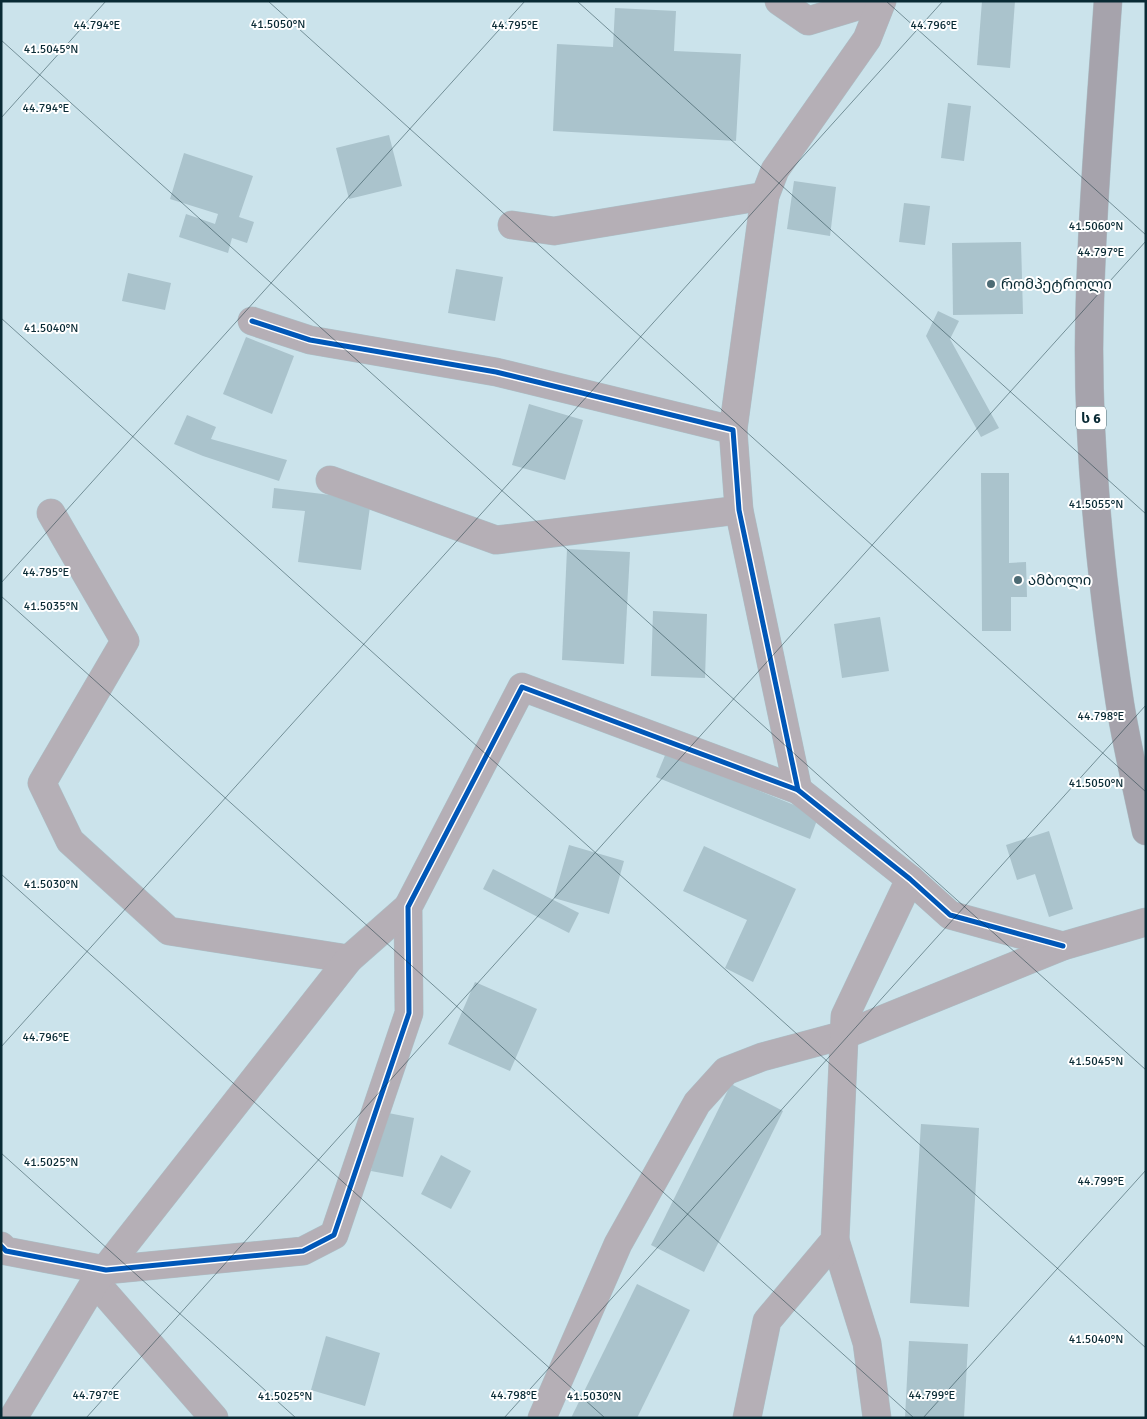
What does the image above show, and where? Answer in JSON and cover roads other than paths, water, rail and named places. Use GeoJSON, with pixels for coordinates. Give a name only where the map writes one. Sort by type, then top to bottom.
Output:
{"type":"FeatureCollection","features":[{"type":"Feature","properties":{"kind":"highway","name":"ს 6"},"geometry":{"type":"LineString","coordinates":[[1108,1],[1092,226],[1089,350],[1092,442],[1101,554],[1120,705],[1146,831]]}},
{"type":"Feature","properties":{"kind":"street"},"geometry":{"type":"LineString","coordinates":[[779,1],[808,21],[874,1]]}},
{"type":"Feature","properties":{"kind":"street"},"geometry":{"type":"LineString","coordinates":[[798,790],[739,510],[733,430],[765,196],[774,170],[867,39],[882,1]]}},
{"type":"Feature","properties":{"kind":"street"},"geometry":{"type":"LineString","coordinates":[[512,225],[554,231],[765,196]]}},
{"type":"Feature","properties":{"kind":"street"},"geometry":{"type":"LineString","coordinates":[[252,321],[310,340],[496,372],[733,430]]}},
{"type":"Feature","properties":{"kind":"street"},"geometry":{"type":"LineString","coordinates":[[330,480],[496,540],[739,510]]}},
{"type":"Feature","properties":{"kind":"street"},"geometry":{"type":"LineString","coordinates":[[51,513],[125,640],[42,783],[70,841],[169,931],[349,959]]}},
{"type":"Feature","properties":{"kind":"street"},"geometry":{"type":"LineString","coordinates":[[13,1418],[101,1276],[349,959],[408,907],[522,687],[798,790],[910,879],[950,915],[1063,946]]}},
{"type":"Feature","properties":{"kind":"street"},"geometry":{"type":"LineString","coordinates":[[876,1418],[867,1343],[835,1240],[845,1016],[910,879]]}},
{"type":"Feature","properties":{"kind":"street"},"geometry":{"type":"LineString","coordinates":[[1,1246],[6,1251],[101,1276],[303,1252],[334,1235],[409,1013],[408,907]]}},
{"type":"Feature","properties":{"kind":"street"},"geometry":{"type":"LineString","coordinates":[[542,1418],[618,1244],[697,1103],[726,1071],[762,1057],[844,1035],[1063,946],[1146,922]]}},
{"type":"Feature","properties":{"kind":"street"},"geometry":{"type":"LineString","coordinates":[[747,1418],[766,1321],[835,1240]]}},
{"type":"Feature","properties":{"kind":"street"},"geometry":{"type":"LineString","coordinates":[[101,1276],[214,1418]]}},
{"type":"Feature","properties":{"kind":"place","name":"რომპეტროლი"},"geometry":{"type":"Point","coordinates":[991,284]}},
{"type":"Feature","properties":{"kind":"place","name":"ამბოლი"},"geometry":{"type":"Point","coordinates":[1018,580]}}]}
